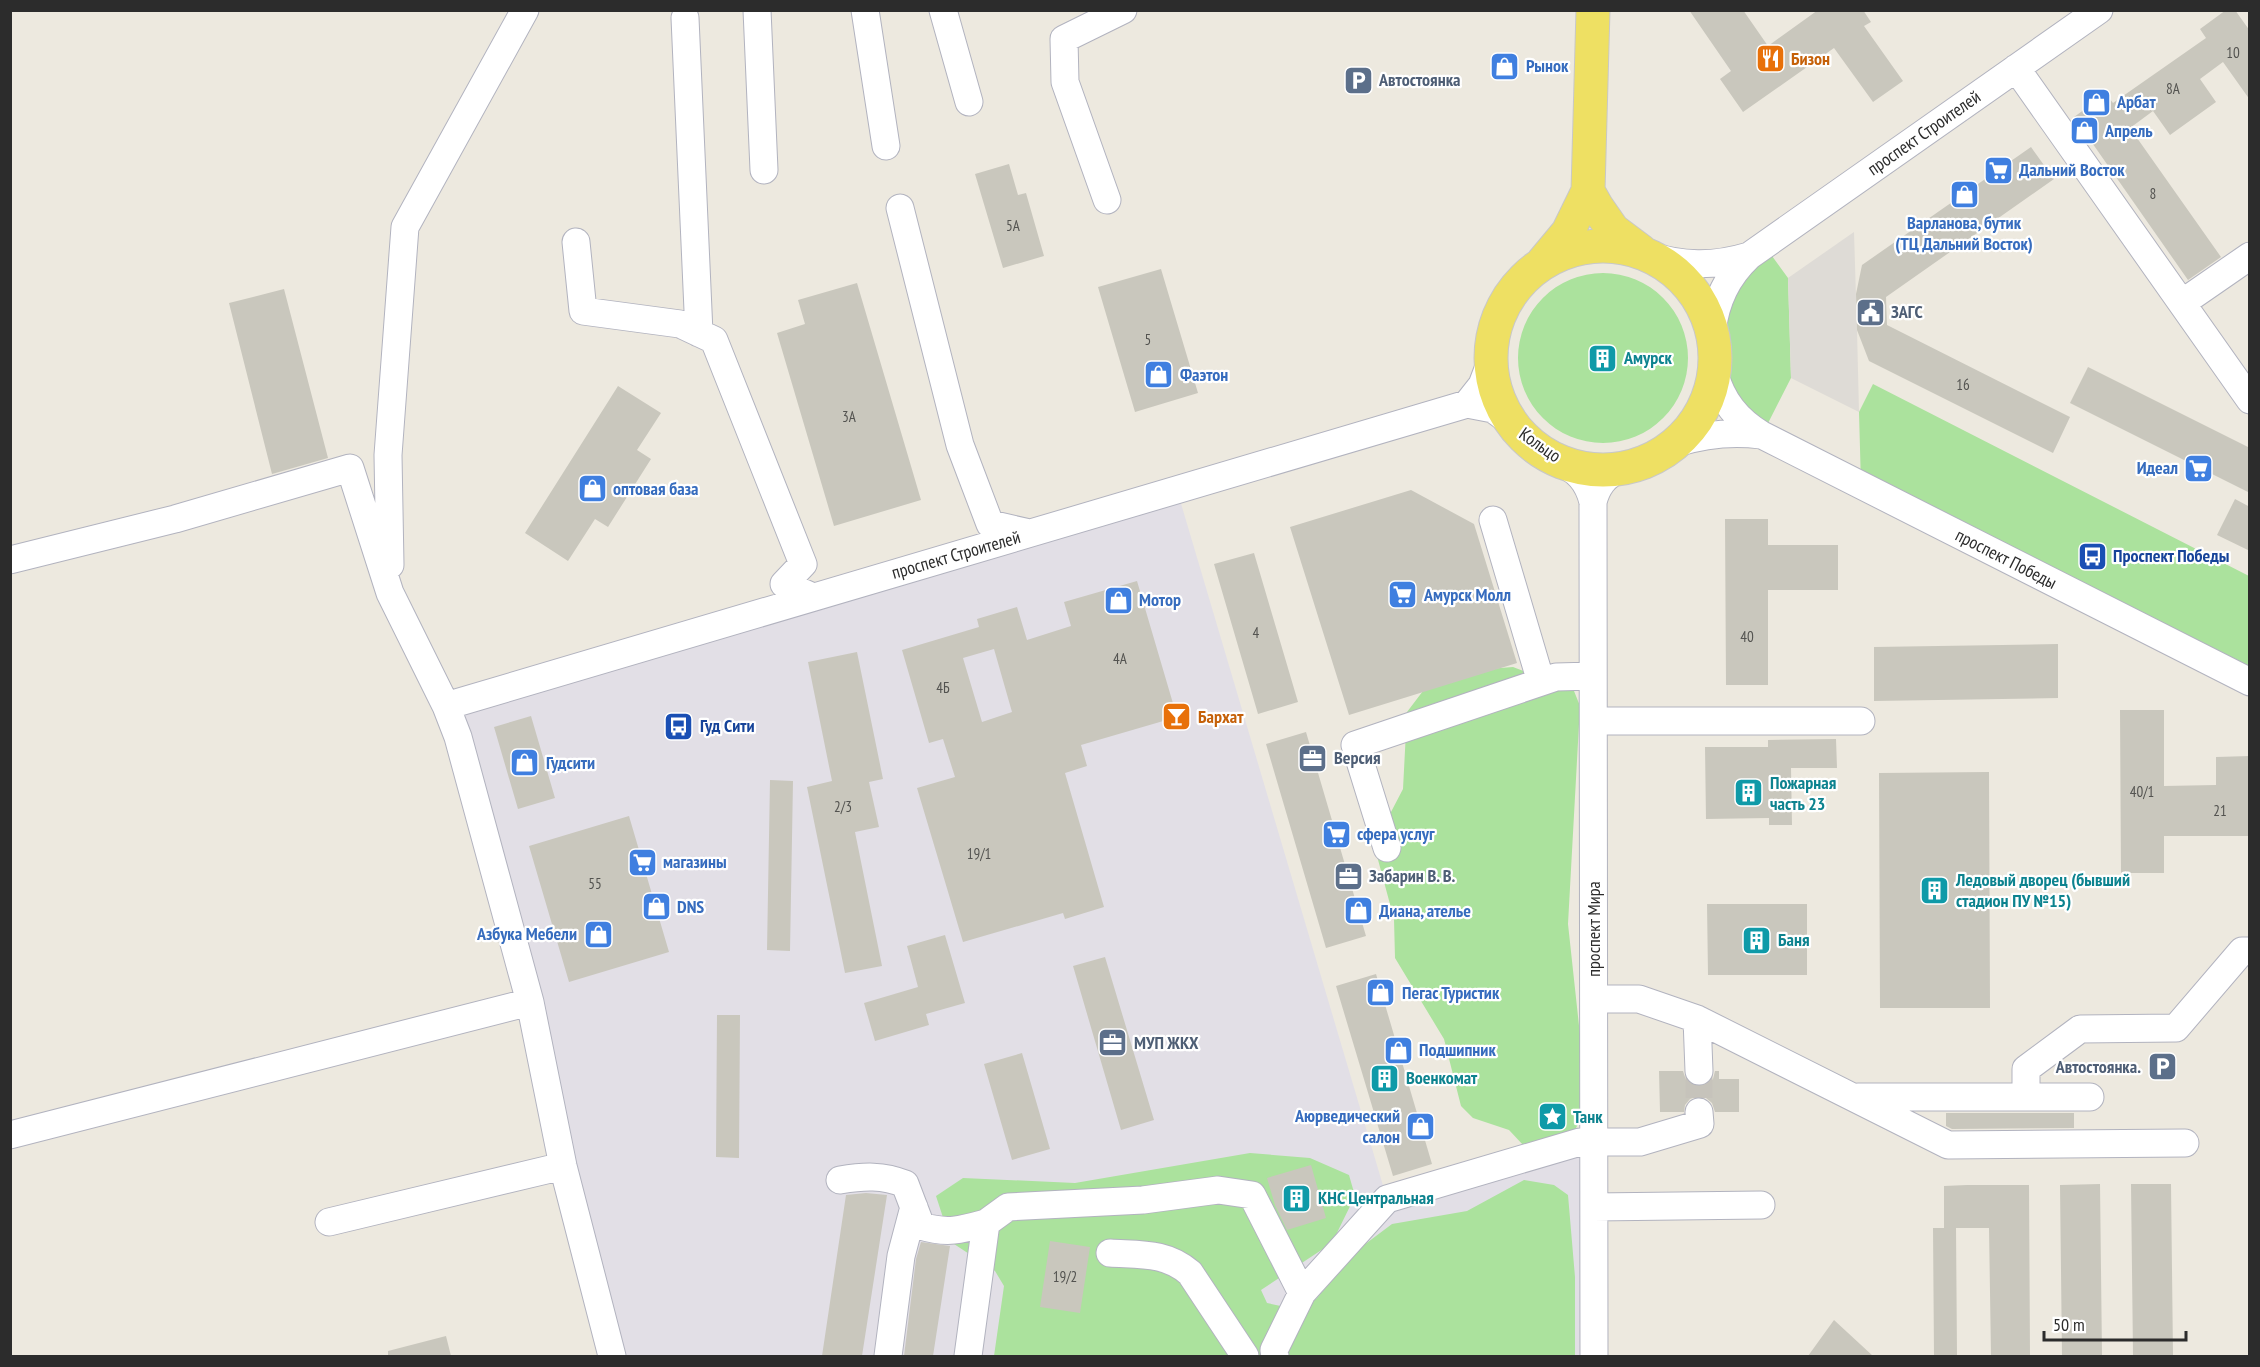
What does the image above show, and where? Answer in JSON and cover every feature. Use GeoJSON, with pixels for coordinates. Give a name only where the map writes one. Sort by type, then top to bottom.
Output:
{"type":"FeatureCollection","features":[{"type":"Feature","properties":{"kind":"main road"},"geometry":{"type":"LineString","coordinates":[[1530,272],[1544,261],[1568,232],[1588,191],[1593,10]]}},
{"type":"Feature","properties":{"kind":"main road"},"geometry":{"type":"LineString","coordinates":[[1588,191],[1612,230],[1634,248],[1647,255]]}},
{"type":"Feature","properties":{"kind":"main road","name":"Кольцо"},"geometry":{"type":"LineString","coordinates":[[1606,246],[1627,248],[1647,255],[1665,264],[1688,286],[1705,312],[1712,331],[1715,351],[1714,372],[1710,392],[1702,411],[1690,429],[1676,443],[1640,464],[1619,469],[1599,470],[1558,461],[1524,438],[1510,423],[1493,385],[1490,364],[1491,344],[1504,305],[1515,287],[1530,272],[1556,256],[1586,247],[1606,246]]}},
{"type":"Feature","properties":{"kind":"street"},"geometry":{"type":"LineString","coordinates":[[390,594],[388,455],[405,227],[525,10]]}},
{"type":"Feature","properties":{"kind":"street"},"geometry":{"type":"LineString","coordinates":[[757,10],[764,170]]}},
{"type":"Feature","properties":{"kind":"street"},"geometry":{"type":"LineString","coordinates":[[865,10],[886,146]]}},
{"type":"Feature","properties":{"kind":"street"},"geometry":{"type":"LineString","coordinates":[[943,10],[969,102]]}},
{"type":"Feature","properties":{"kind":"street"},"geometry":{"type":"LineString","coordinates":[[1107,200],[1065,82],[1064,39],[1123,10]]}},
{"type":"Feature","properties":{"kind":"street","name":"проспект Строителей"},"geometry":{"type":"LineString","coordinates":[[1749,256],[2099,10]]}},
{"type":"Feature","properties":{"kind":"street"},"geometry":{"type":"LineString","coordinates":[[685,18],[699,333]]}},
{"type":"Feature","properties":{"kind":"street"},"geometry":{"type":"LineString","coordinates":[[2016,69],[2250,400]]}},
{"type":"Feature","properties":{"kind":"street"},"geometry":{"type":"LineString","coordinates":[[900,208],[960,445],[990,524],[1030,533]]}},
{"type":"Feature","properties":{"kind":"street"},"geometry":{"type":"LineString","coordinates":[[576,242],[583,311],[680,324],[714,340],[803,564],[784,584],[813,597]]}},
{"type":"Feature","properties":{"kind":"street"},"geometry":{"type":"LineString","coordinates":[[1647,255],[1666,261],[1701,265],[1717,264],[1749,256]]}},
{"type":"Feature","properties":{"kind":"street"},"geometry":{"type":"LineString","coordinates":[[1712,331],[1716,308],[1723,288],[1730,276],[1749,256]]}},
{"type":"Feature","properties":{"kind":"street"},"geometry":{"type":"LineString","coordinates":[[2182,303],[2250,256]]}},
{"type":"Feature","properties":{"kind":"street"},"geometry":{"type":"LineString","coordinates":[[1490,364],[1482,385],[1467,404],[1492,409],[1510,423]]}},
{"type":"Feature","properties":{"kind":"street"},"geometry":{"type":"LineString","coordinates":[[1714,372],[1728,406],[1748,427],[1762,435]]}},
{"type":"Feature","properties":{"kind":"street","name":"проспект Строителей"},"geometry":{"type":"LineString","coordinates":[[446,706],[1467,404]]}},
{"type":"Feature","properties":{"kind":"street"},"geometry":{"type":"LineString","coordinates":[[1676,443],[1724,432],[1762,435]]}},
{"type":"Feature","properties":{"kind":"street","name":"проспект Победы"},"geometry":{"type":"LineString","coordinates":[[1762,435],[2250,682]]}},
{"type":"Feature","properties":{"kind":"street"},"geometry":{"type":"LineString","coordinates":[[1558,461],[1578,472],[1591,491],[1593,502]]}},
{"type":"Feature","properties":{"kind":"street"},"geometry":{"type":"LineString","coordinates":[[10,560],[175,519],[350,468],[390,594],[446,706],[458,737],[530,1002],[563,1166],[612,1356]]}},
{"type":"Feature","properties":{"kind":"street"},"geometry":{"type":"LineString","coordinates":[[1593,502],[1604,479],[1619,469]]}},
{"type":"Feature","properties":{"kind":"street","name":"проспект Мира"},"geometry":{"type":"LineString","coordinates":[[1593,502],[1594,1356]]}},
{"type":"Feature","properties":{"kind":"street"},"geometry":{"type":"LineString","coordinates":[[1492,520],[1541,682]]}},
{"type":"Feature","properties":{"kind":"street"},"geometry":{"type":"LineString","coordinates":[[1387,848],[1355,745],[1556,677],[1593,676]]}},
{"type":"Feature","properties":{"kind":"street"},"geometry":{"type":"LineString","coordinates":[[1594,721],[1861,721]]}},
{"type":"Feature","properties":{"kind":"street"},"geometry":{"type":"LineString","coordinates":[[2026,1097],[2026,1069],[2080,1029],[2176,1028],[2242,951],[2250,951]]}},
{"type":"Feature","properties":{"kind":"street"},"geometry":{"type":"LineString","coordinates":[[1594,999],[1639,999],[1698,1019],[1948,1145],[2185,1143]]}},
{"type":"Feature","properties":{"kind":"street"},"geometry":{"type":"LineString","coordinates":[[10,1134],[530,1002]]}},
{"type":"Feature","properties":{"kind":"street"},"geometry":{"type":"LineString","coordinates":[[1698,1019],[1698,1071]]}},
{"type":"Feature","properties":{"kind":"street"},"geometry":{"type":"LineString","coordinates":[[1853,1097],[2090,1097]]}},
{"type":"Feature","properties":{"kind":"street"},"geometry":{"type":"LineString","coordinates":[[1275,1356],[1274,1350],[1302,1293],[1388,1199],[1580,1143],[1640,1142],[1700,1124],[1699,1112]]}},
{"type":"Feature","properties":{"kind":"street"},"geometry":{"type":"LineString","coordinates":[[329,1221],[563,1166]]}},
{"type":"Feature","properties":{"kind":"street"},"geometry":{"type":"LineString","coordinates":[[840,1180],[868,1176],[890,1178],[905,1184],[921,1226],[938,1231],[957,1231],[986,1223],[1008,1207],[1143,1200],[1218,1190],[1252,1195],[1302,1293]]}},
{"type":"Feature","properties":{"kind":"street"},"geometry":{"type":"LineString","coordinates":[[1594,1207],[1761,1205]]}},
{"type":"Feature","properties":{"kind":"street"},"geometry":{"type":"LineString","coordinates":[[888,1356],[901,1256],[914,1207]]}},
{"type":"Feature","properties":{"kind":"street"},"geometry":{"type":"LineString","coordinates":[[968,1356],[986,1223]]}},
{"type":"Feature","properties":{"kind":"street"},"geometry":{"type":"LineString","coordinates":[[1110,1253],[1160,1256],[1179,1264],[1190,1273],[1245,1356]]}},
{"type":"Feature","properties":{"kind":"shaded area"},"geometry":{"type":"Polygon","coordinates":[[[1854,232],[1859,412],[1791,378],[1788,278],[1854,232]]]}},
{"type":"Feature","properties":{"kind":"shaded area"},"geometry":{"type":"Polygon","coordinates":[[[1177,490],[1387,1199],[1580,1143],[1594,1356],[612,1356],[446,706],[1177,490]]]}},
{"type":"Feature","properties":{"kind":"green space"},"geometry":{"type":"Polygon","coordinates":[[[1764,245],[1788,278],[1791,378],[1762,435],[1714,372],[1715,351],[1712,331],[1764,245]]]}},
{"type":"Feature","properties":{"kind":"green space"},"geometry":{"type":"Polygon","coordinates":[[[1603,273],[1636,279],[1663,298],[1682,325],[1688,358],[1682,391],[1663,418],[1636,437],[1603,443],[1570,437],[1543,418],[1524,391],[1518,358],[1524,325],[1543,298],[1570,279],[1603,273]]]}},
{"type":"Feature","properties":{"kind":"green space"},"geometry":{"type":"Polygon","coordinates":[[[1873,384],[2249,576],[2249,682],[1861,485],[1859,412],[1873,384]]]}},
{"type":"Feature","properties":{"kind":"green space"},"geometry":{"type":"Polygon","coordinates":[[[1513,667],[1574,691],[1580,706],[1568,924],[1585,1081],[1583,1114],[1571,1138],[1524,1146],[1509,1130],[1473,1118],[1461,1106],[1444,1039],[1395,958],[1394,919],[1377,856],[1379,835],[1403,789],[1407,712],[1426,687],[1449,672],[1513,667]]]}},
{"type":"Feature","properties":{"kind":"green space"},"geometry":{"type":"Polygon","coordinates":[[[1250,1153],[1310,1158],[1349,1175],[1355,1196],[1332,1243],[1261,1290],[1267,1303],[1290,1308],[1316,1299],[1360,1248],[1392,1224],[1467,1211],[1524,1180],[1554,1185],[1568,1195],[1575,1277],[1575,1356],[994,1356],[1004,1286],[995,1271],[951,1242],[936,1196],[963,1178],[1075,1183],[1250,1153]]]}},
{"type":"Feature","properties":{"kind":"building","name":"Бизон"},"geometry":{"type":"Polygon","coordinates":[[[1689,10],[1743,10],[1768,46],[1818,10],[1863,10],[1871,22],[1864,26],[1903,81],[1873,102],[1834,48],[1743,112],[1720,79],[1731,71],[1689,10]]]}},
{"type":"Feature","properties":{"kind":"building"},"geometry":{"type":"Polygon","coordinates":[[[2226,10],[2235,10],[2250,31],[2250,100],[2223,62],[2200,79],[2216,102],[2170,135],[2153,111],[2130,128],[2221,257],[2188,280],[2074,117],[2106,94],[2113,103],[2206,38],[2200,29],[2226,10]]]}},
{"type":"Feature","properties":{"kind":"building"},"geometry":{"type":"Polygon","coordinates":[[[2031,147],[2054,179],[1886,297],[1887,325],[2070,417],[2053,453],[1869,361],[1857,330],[1856,294],[1862,265],[2031,147]]]}},
{"type":"Feature","properties":{"kind":"building"},"geometry":{"type":"Polygon","coordinates":[[[1009,164],[1018,195],[1026,193],[1044,256],[1003,268],[975,174],[1009,164]]]}},
{"type":"Feature","properties":{"kind":"building"},"geometry":{"type":"Polygon","coordinates":[[[1161,269],[1198,393],[1135,412],[1098,287],[1161,269]]]}},
{"type":"Feature","properties":{"kind":"building"},"geometry":{"type":"Polygon","coordinates":[[[857,283],[921,500],[834,526],[777,333],[805,324],[798,300],[857,283]]]}},
{"type":"Feature","properties":{"kind":"building"},"geometry":{"type":"Polygon","coordinates":[[[284,289],[328,458],[272,474],[229,303],[284,289]]]}},
{"type":"Feature","properties":{"kind":"building"},"geometry":{"type":"Polygon","coordinates":[[[2088,367],[2250,448],[2250,493],[2070,403],[2088,367]]]}},
{"type":"Feature","properties":{"kind":"building","name":"оптовая база"},"geometry":{"type":"Polygon","coordinates":[[[618,386],[661,413],[637,450],[651,459],[608,527],[595,519],[568,561],[525,533],[618,386]]]}},
{"type":"Feature","properties":{"kind":"building","name":"Амурск Молл"},"geometry":{"type":"Polygon","coordinates":[[[1411,490],[1474,524],[1517,663],[1349,715],[1290,527],[1411,490]]]}},
{"type":"Feature","properties":{"kind":"building"},"geometry":{"type":"Polygon","coordinates":[[[2235,499],[2250,507],[2250,551],[2217,535],[2235,499]]]}},
{"type":"Feature","properties":{"kind":"building"},"geometry":{"type":"Polygon","coordinates":[[[1725,519],[1768,519],[1768,545],[1838,545],[1838,590],[1768,590],[1768,685],[1726,685],[1725,519]]]}},
{"type":"Feature","properties":{"kind":"building"},"geometry":{"type":"Polygon","coordinates":[[[1254,553],[1298,702],[1258,714],[1214,564],[1254,553]]]}},
{"type":"Feature","properties":{"kind":"building"},"geometry":{"type":"Polygon","coordinates":[[[1137,581],[1177,717],[1081,745],[1087,766],[1065,773],[1104,907],[1065,919],[1063,913],[963,942],[917,788],[955,777],[943,739],[929,743],[902,650],[979,627],[977,619],[1017,607],[1027,640],[1071,626],[1064,602],[1137,581]],[[994,649],[963,658],[982,722],[1012,712],[994,649]]]}},
{"type":"Feature","properties":{"kind":"building"},"geometry":{"type":"Polygon","coordinates":[[[2058,644],[2058,698],[1874,701],[1874,647],[2058,644]]]}},
{"type":"Feature","properties":{"kind":"building"},"geometry":{"type":"Polygon","coordinates":[[[857,652],[883,779],[869,782],[879,827],[855,832],[882,966],[845,973],[807,787],[832,781],[808,662],[857,652]]]}},
{"type":"Feature","properties":{"kind":"building"},"geometry":{"type":"Polygon","coordinates":[[[2120,710],[2164,710],[2164,786],[2216,785],[2216,757],[2250,756],[2250,836],[2164,836],[2164,873],[2121,873],[2120,710]]]}},
{"type":"Feature","properties":{"kind":"building","name":"Гудсити"},"geometry":{"type":"Polygon","coordinates":[[[531,716],[555,798],[518,809],[494,727],[531,716]]]}},
{"type":"Feature","properties":{"kind":"building"},"geometry":{"type":"Polygon","coordinates":[[[1306,732],[1366,936],[1326,948],[1266,744],[1306,732]]]}},
{"type":"Feature","properties":{"kind":"building","name":"Пожарная часть 23"},"geometry":{"type":"Polygon","coordinates":[[[1836,739],[1837,768],[1791,768],[1792,825],[1769,825],[1769,818],[1706,819],[1705,747],[1768,747],[1768,740],[1836,739]]]}},
{"type":"Feature","properties":{"kind":"building","name":"Ледовый дворец (бывший cтадион ПУ №15)"},"geometry":{"type":"Polygon","coordinates":[[[1989,772],[1990,1008],[1880,1008],[1879,773],[1989,772]]]}},
{"type":"Feature","properties":{"kind":"building"},"geometry":{"type":"Polygon","coordinates":[[[770,780],[793,781],[790,951],[767,950],[770,780]]]}},
{"type":"Feature","properties":{"kind":"building"},"geometry":{"type":"Polygon","coordinates":[[[629,816],[669,952],[569,982],[529,846],[629,816]]]}},
{"type":"Feature","properties":{"kind":"building","name":"Баня"},"geometry":{"type":"Polygon","coordinates":[[[1707,904],[1807,904],[1807,975],[1708,975],[1707,904]]]}},
{"type":"Feature","properties":{"kind":"building"},"geometry":{"type":"Polygon","coordinates":[[[945,935],[965,1003],[926,1014],[929,1025],[875,1041],[864,1003],[918,987],[907,946],[945,935]]]}},
{"type":"Feature","properties":{"kind":"building","name":"МУП ЖКХ"},"geometry":{"type":"Polygon","coordinates":[[[1105,957],[1154,1120],[1121,1130],[1073,966],[1105,957]]]}},
{"type":"Feature","properties":{"kind":"building","name":"Военкомат"},"geometry":{"type":"Polygon","coordinates":[[[1376,974],[1432,1164],[1393,1176],[1336,986],[1376,974]]]}},
{"type":"Feature","properties":{"kind":"building"},"geometry":{"type":"Polygon","coordinates":[[[717,1015],[740,1015],[739,1158],[716,1157],[717,1015]]]}},
{"type":"Feature","properties":{"kind":"building"},"geometry":{"type":"Polygon","coordinates":[[[1022,1053],[1050,1149],[1012,1160],[984,1064],[1022,1053]]]}},
{"type":"Feature","properties":{"kind":"building"},"geometry":{"type":"Polygon","coordinates":[[[1659,1071],[1683,1071],[1686,1080],[1691,1085],[1699,1087],[1708,1084],[1713,1079],[1715,1071],[1719,1071],[1719,1079],[1739,1079],[1739,1112],[1715,1112],[1712,1103],[1698,1096],[1690,1099],[1685,1105],[1684,1112],[1660,1112],[1659,1071]]]}},
{"type":"Feature","properties":{"kind":"building"},"geometry":{"type":"Polygon","coordinates":[[[1946,1113],[2074,1113],[2074,1128],[1952,1129],[1946,1126],[1946,1113]]]}},
{"type":"Feature","properties":{"kind":"building","name":"КНС Центральная"},"geometry":{"type":"Polygon","coordinates":[[[1311,1165],[1326,1218],[1287,1230],[1275,1205],[1267,1178],[1311,1165]]]}},
{"type":"Feature","properties":{"kind":"building"},"geometry":{"type":"Polygon","coordinates":[[[2100,1184],[2102,1356],[2062,1356],[2060,1185],[2100,1184]]]}},
{"type":"Feature","properties":{"kind":"building"},"geometry":{"type":"Polygon","coordinates":[[[2131,1184],[2171,1184],[2173,1356],[2133,1356],[2131,1184]]]}},
{"type":"Feature","properties":{"kind":"building"},"geometry":{"type":"Polygon","coordinates":[[[2029,1185],[2030,1356],[1991,1356],[1989,1228],[1944,1228],[1944,1186],[2029,1185]]]}},
{"type":"Feature","properties":{"kind":"building"},"geometry":{"type":"Polygon","coordinates":[[[866,1193],[887,1195],[862,1356],[822,1356],[846,1195],[866,1193]]]}},
{"type":"Feature","properties":{"kind":"building"},"geometry":{"type":"Polygon","coordinates":[[[1933,1228],[1956,1228],[1957,1356],[1934,1356],[1933,1228]]]}},
{"type":"Feature","properties":{"kind":"building"},"geometry":{"type":"Polygon","coordinates":[[[1050,1241],[1090,1247],[1080,1313],[1040,1307],[1050,1241]]]}},
{"type":"Feature","properties":{"kind":"building"},"geometry":{"type":"Polygon","coordinates":[[[921,1242],[950,1246],[933,1356],[904,1356],[916,1259],[921,1242]]]}},
{"type":"Feature","properties":{"kind":"building"},"geometry":{"type":"Polygon","coordinates":[[[1834,1320],[1873,1356],[1808,1356],[1834,1320]]]}},
{"type":"Feature","properties":{"kind":"building"},"geometry":{"type":"Polygon","coordinates":[[[446,1336],[451,1356],[388,1356],[388,1351],[446,1336]]]}},
{"type":"Feature","properties":{"kind":"tunnel"},"geometry":{"type":"LineString","coordinates":[[1699,1071],[1699,1112]]}},
{"type":"Feature","properties":{"kind":"place","name":"Бизон"},"geometry":{"type":"Point","coordinates":[1770,59]}},
{"type":"Feature","properties":{"kind":"place","name":"Рынок"},"geometry":{"type":"Point","coordinates":[1505,66]}},
{"type":"Feature","properties":{"kind":"place","name":"Автостоянка"},"geometry":{"type":"Point","coordinates":[1358,80]}},
{"type":"Feature","properties":{"kind":"place","name":"Арбат"},"geometry":{"type":"Point","coordinates":[2096,102]}},
{"type":"Feature","properties":{"kind":"place","name":"Апрель"},"geometry":{"type":"Point","coordinates":[2084,131]}},
{"type":"Feature","properties":{"kind":"place","name":"Дальний Восток"},"geometry":{"type":"Point","coordinates":[1998,170]}},
{"type":"Feature","properties":{"kind":"place","name":"Варланова, бутик (ТЦ Дальний Восток)"},"geometry":{"type":"Point","coordinates":[1964,194]}},
{"type":"Feature","properties":{"kind":"place","name":"ЗАГС"},"geometry":{"type":"Point","coordinates":[1870,312]}},
{"type":"Feature","properties":{"kind":"place","name":"Амурск"},"geometry":{"type":"Point","coordinates":[1603,358]}},
{"type":"Feature","properties":{"kind":"place","name":"Фаэтон"},"geometry":{"type":"Point","coordinates":[1159,375]}},
{"type":"Feature","properties":{"kind":"place","name":"Идеал"},"geometry":{"type":"Point","coordinates":[2199,468]}},
{"type":"Feature","properties":{"kind":"place","name":"оптовая база"},"geometry":{"type":"Point","coordinates":[592,489]}},
{"type":"Feature","properties":{"kind":"place","name":"Проспект Победы"},"geometry":{"type":"Point","coordinates":[2092,556]}},
{"type":"Feature","properties":{"kind":"place","name":"Амурск Молл"},"geometry":{"type":"Point","coordinates":[1403,595]}},
{"type":"Feature","properties":{"kind":"place","name":"Мотор"},"geometry":{"type":"Point","coordinates":[1118,600]}},
{"type":"Feature","properties":{"kind":"place","name":"Бархат"},"geometry":{"type":"Point","coordinates":[1177,717]}},
{"type":"Feature","properties":{"kind":"place","name":"Гуд Сити"},"geometry":{"type":"Point","coordinates":[679,726]}},
{"type":"Feature","properties":{"kind":"place","name":"Версия"},"geometry":{"type":"Point","coordinates":[1313,758]}},
{"type":"Feature","properties":{"kind":"place","name":"Гудсити"},"geometry":{"type":"Point","coordinates":[525,763]}},
{"type":"Feature","properties":{"kind":"place","name":"Пожарная часть 23"},"geometry":{"type":"Point","coordinates":[1749,793]}},
{"type":"Feature","properties":{"kind":"place","name":"сфера услуг"},"geometry":{"type":"Point","coordinates":[1336,834]}},
{"type":"Feature","properties":{"kind":"place","name":"магазины"},"geometry":{"type":"Point","coordinates":[642,862]}},
{"type":"Feature","properties":{"kind":"place","name":"Забарин В. В."},"geometry":{"type":"Point","coordinates":[1348,876]}},
{"type":"Feature","properties":{"kind":"place","name":"Ледовый дворец (бывший cтадион ПУ №15)"},"geometry":{"type":"Point","coordinates":[1935,890]}},
{"type":"Feature","properties":{"kind":"place","name":"DNS"},"geometry":{"type":"Point","coordinates":[656,907]}},
{"type":"Feature","properties":{"kind":"place","name":"Диана, ателье"},"geometry":{"type":"Point","coordinates":[1358,911]}},
{"type":"Feature","properties":{"kind":"place","name":"Азбука Мебели"},"geometry":{"type":"Point","coordinates":[598,934]}},
{"type":"Feature","properties":{"kind":"place","name":"Баня"},"geometry":{"type":"Point","coordinates":[1757,940]}},
{"type":"Feature","properties":{"kind":"place","name":"Пегас Туристик"},"geometry":{"type":"Point","coordinates":[1381,993]}},
{"type":"Feature","properties":{"kind":"place","name":"МУП ЖКХ"},"geometry":{"type":"Point","coordinates":[1113,1043]}},
{"type":"Feature","properties":{"kind":"place","name":"Подшипник"},"geometry":{"type":"Point","coordinates":[1398,1050]}},
{"type":"Feature","properties":{"kind":"place","name":"Автостоянка."},"geometry":{"type":"Point","coordinates":[2162,1067]}},
{"type":"Feature","properties":{"kind":"place","name":"Военкомат"},"geometry":{"type":"Point","coordinates":[1385,1078]}},
{"type":"Feature","properties":{"kind":"place","name":"Танк"},"geometry":{"type":"Point","coordinates":[1552,1117]}},
{"type":"Feature","properties":{"kind":"place","name":"Аюрведический салон"},"geometry":{"type":"Point","coordinates":[1421,1126]}},
{"type":"Feature","properties":{"kind":"place","name":"КНС Центральная"},"geometry":{"type":"Point","coordinates":[1297,1198]}}]}
